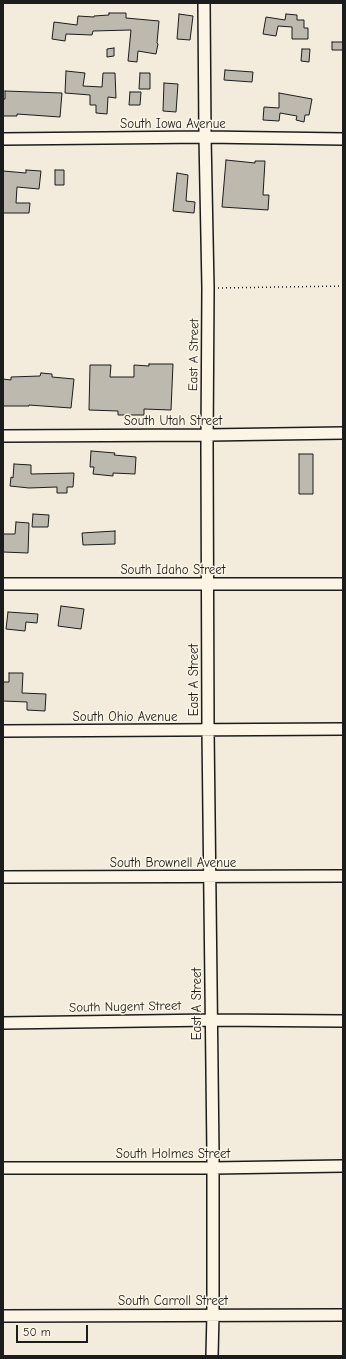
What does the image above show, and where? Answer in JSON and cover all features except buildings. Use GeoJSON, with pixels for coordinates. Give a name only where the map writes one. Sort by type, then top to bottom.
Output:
{"type":"FeatureCollection","features":[{"type":"Feature","properties":{"kind":"street","name":"East A Street"},"geometry":{"type":"LineString","coordinates":[[204,3],[204,137],[208,288],[208,730],[212,1020],[212,1356]]}},
{"type":"Feature","properties":{"kind":"street","name":"South Iowa Avenue"},"geometry":{"type":"LineString","coordinates":[[3,138],[204,137],[343,139]]}},
{"type":"Feature","properties":{"kind":"street","name":"South Utah Street"},"geometry":{"type":"LineString","coordinates":[[3,436],[343,433]]}},
{"type":"Feature","properties":{"kind":"street","name":"South Idaho Street"},"geometry":{"type":"LineString","coordinates":[[3,584],[343,584]]}},
{"type":"Feature","properties":{"kind":"street","name":"South Ohio Avenue"},"geometry":{"type":"LineString","coordinates":[[3,731],[343,729]]}},
{"type":"Feature","properties":{"kind":"street","name":"South Brownell Avenue"},"geometry":{"type":"LineString","coordinates":[[3,877],[343,876]]}},
{"type":"Feature","properties":{"kind":"street","name":"South Nugent Street"},"geometry":{"type":"LineString","coordinates":[[3,1023],[212,1020],[343,1021]]}},
{"type":"Feature","properties":{"kind":"street","name":"South Holmes Street"},"geometry":{"type":"LineString","coordinates":[[3,1168],[212,1168],[343,1166]]}},
{"type":"Feature","properties":{"kind":"street","name":"South Carroll Street"},"geometry":{"type":"LineString","coordinates":[[3,1316],[213,1314],[343,1315]]}},
{"type":"Feature","properties":{"kind":"path"},"geometry":{"type":"LineString","coordinates":[[208,288],[343,286]]}}]}
